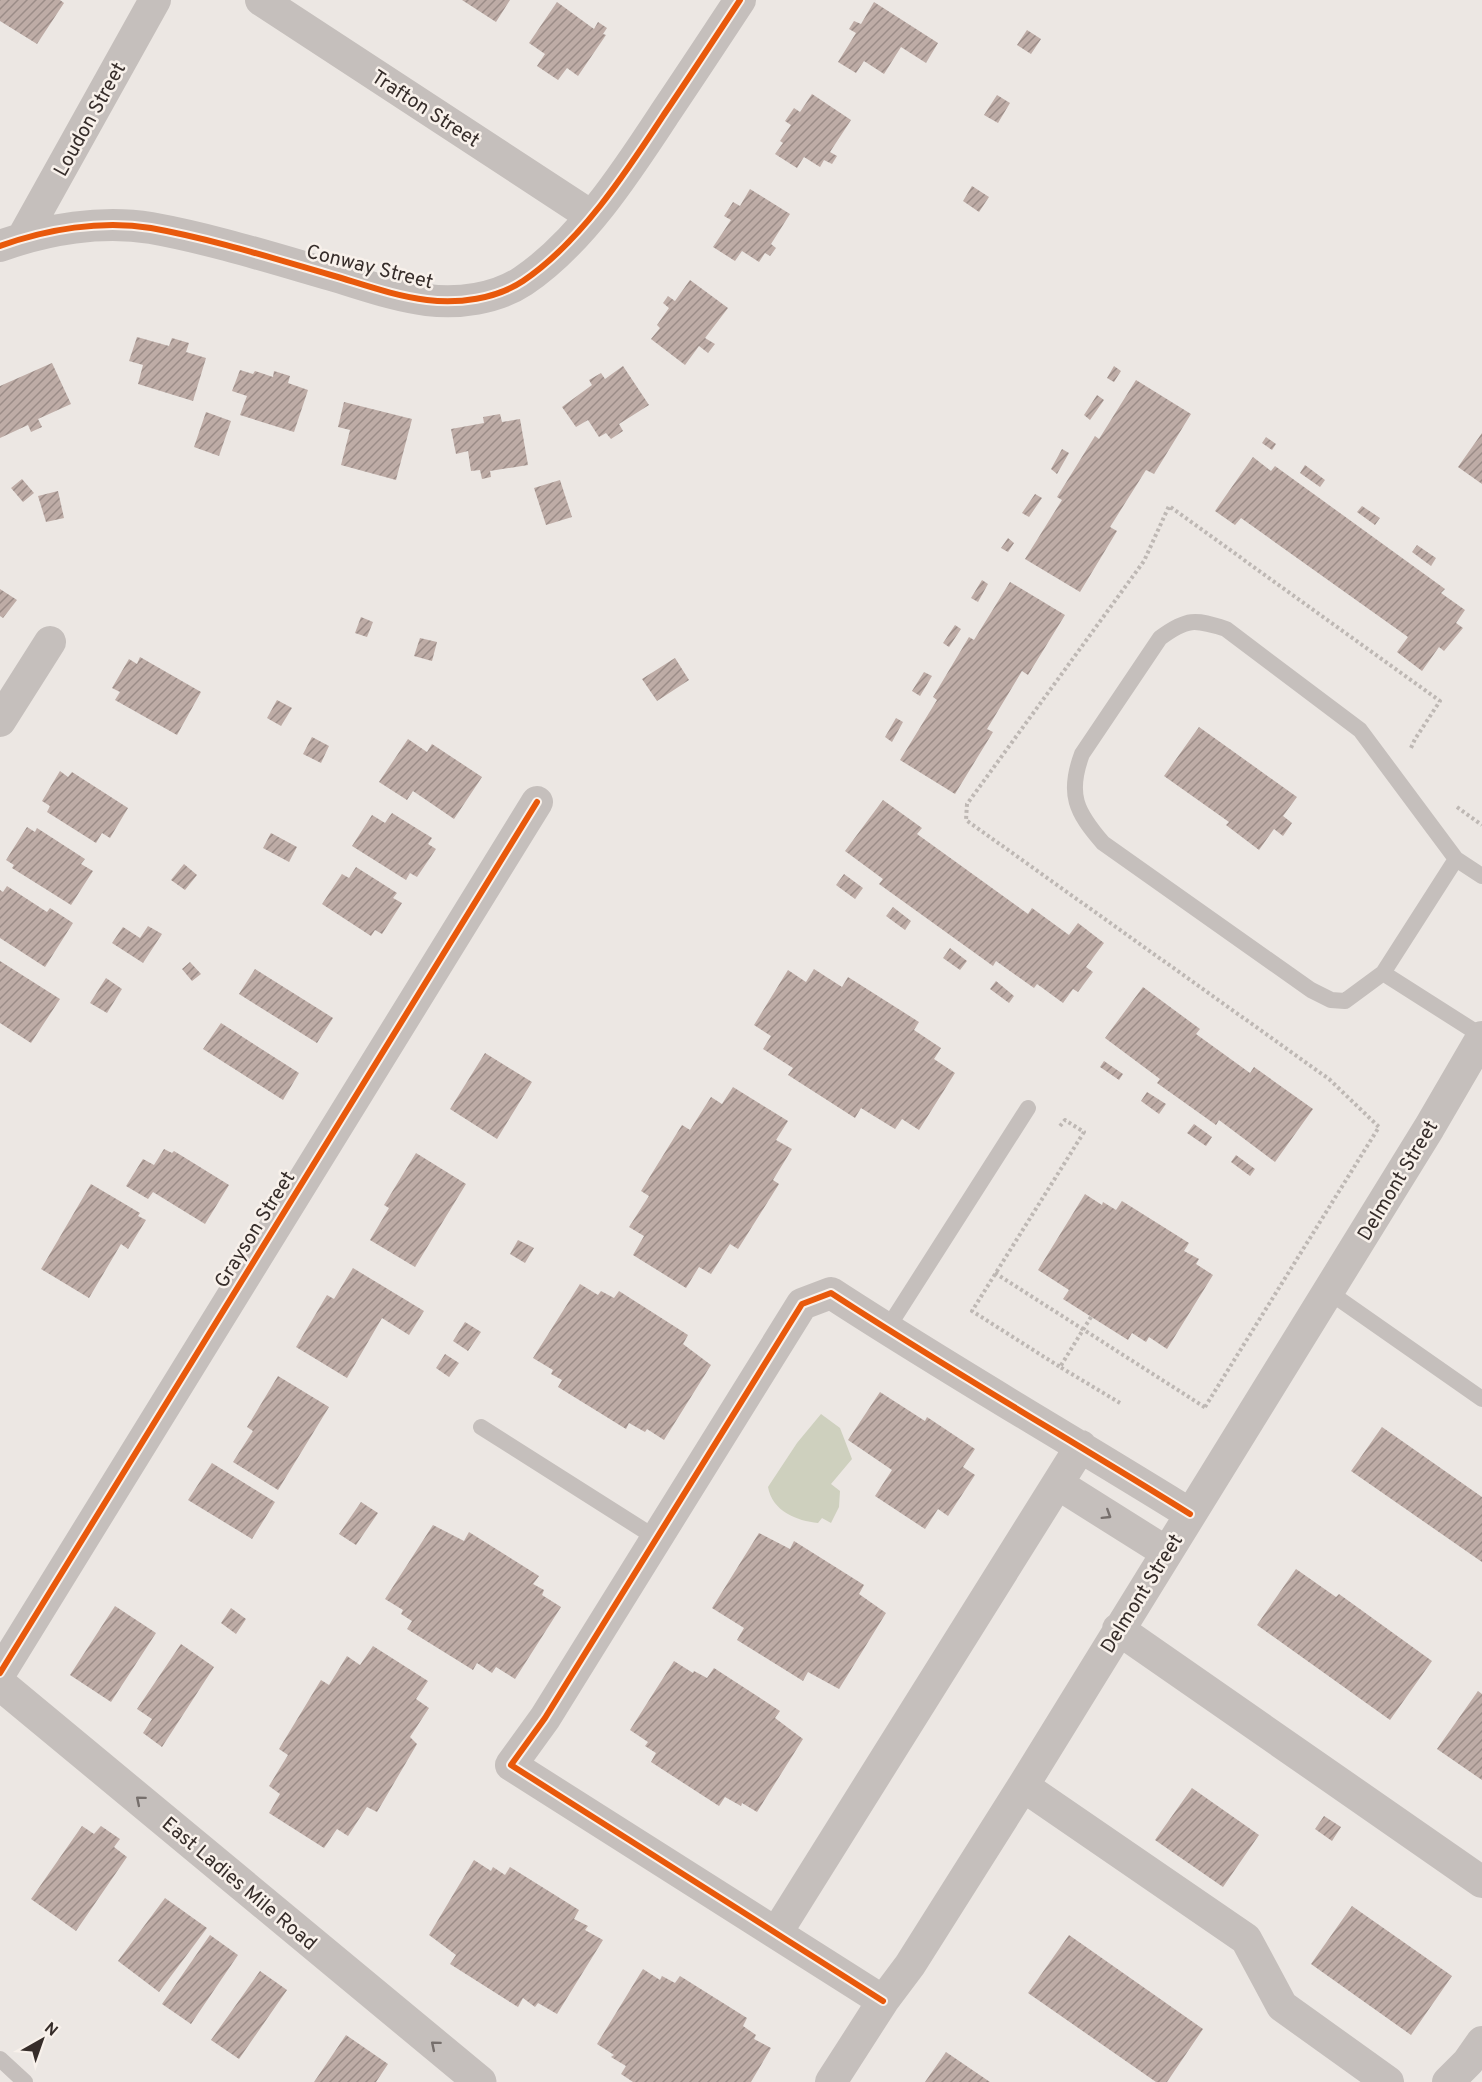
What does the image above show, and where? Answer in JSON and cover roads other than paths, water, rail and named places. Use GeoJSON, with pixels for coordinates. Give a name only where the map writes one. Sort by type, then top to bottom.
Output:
{"type":"FeatureCollection","features":[{"type":"Feature","properties":{"kind":"street","name":"Loudon Street"},"geometry":{"type":"LineString","coordinates":[[12,242],[155,0]]}},
{"type":"Feature","properties":{"kind":"street","name":"Trafton Street"},"geometry":{"type":"LineString","coordinates":[[261,0],[591,216]]}},
{"type":"Feature","properties":{"kind":"street","name":"Conway Street"},"geometry":{"type":"LineString","coordinates":[[12,242],[52,230],[102,226],[150,228],[254,253],[393,293],[427,300],[469,300],[500,292],[521,282],[550,261],[591,216],[628,169],[740,0]]}},
{"type":"Feature","properties":{"kind":"street"},"geometry":{"type":"LineString","coordinates":[[0,721],[50,642]]}},
{"type":"Feature","properties":{"kind":"street","name":"Grayson Street"},"geometry":{"type":"LineString","coordinates":[[0,1673],[537,802]]}},
{"type":"Feature","properties":{"kind":"street","name":"Delmont Street"},"geometry":{"type":"LineString","coordinates":[[831,2082],[883,2001],[910,1965],[1023,1786],[1118,1629],[1329,1292],[1482,1037]]}},
{"type":"Feature","properties":{"kind":"street"},"geometry":{"type":"LineString","coordinates":[[883,2001],[511,1765],[545,1718],[802,1304],[831,1293],[1190,1514]]}},
{"type":"Feature","properties":{"kind":"street"},"geometry":{"type":"LineString","coordinates":[[777,1932],[1081,1446]]}},
{"type":"Feature","properties":{"kind":"street"},"geometry":{"type":"LineString","coordinates":[[1058,1484],[1166,1552]]}},
{"type":"Feature","properties":{"kind":"street"},"geometry":{"type":"LineString","coordinates":[[1118,1629],[1482,1882]]}},
{"type":"Feature","properties":{"kind":"street","name":"East Ladies Mile Road"},"geometry":{"type":"LineString","coordinates":[[0,1684],[480,2082]]}},
{"type":"Feature","properties":{"kind":"street"},"geometry":{"type":"LineString","coordinates":[[1023,1786],[1246,1939],[1282,2006],[1388,2082]]}},
{"type":"Feature","properties":{"kind":"street"},"geometry":{"type":"LineString","coordinates":[[1448,2082],[1468,2062],[1482,2042]]}},
{"type":"Feature","properties":{"kind":"lane"},"geometry":{"type":"LineString","coordinates":[[1456,859],[1383,973],[1345,1001],[1331,1000],[1311,990],[1103,843],[1087,825],[1076,804],[1075,771],[1082,754],[1160,638],[1174,627],[1202,621],[1226,629],[1360,730],[1456,859],[1482,876]]}},
{"type":"Feature","properties":{"kind":"lane"},"geometry":{"type":"LineString","coordinates":[[1383,973],[1482,1037]]}},
{"type":"Feature","properties":{"kind":"lane"},"geometry":{"type":"LineString","coordinates":[[887,1329],[1028,1108]]}},
{"type":"Feature","properties":{"kind":"lane"},"geometry":{"type":"LineString","coordinates":[[1329,1292],[1482,1399]]}},
{"type":"Feature","properties":{"kind":"lane"},"geometry":{"type":"LineString","coordinates":[[481,1427],[656,1538]]}},
{"type":"Feature","properties":{"kind":"lane"},"geometry":{"type":"LineString","coordinates":[[0,2059],[25,2082]]}}]}
